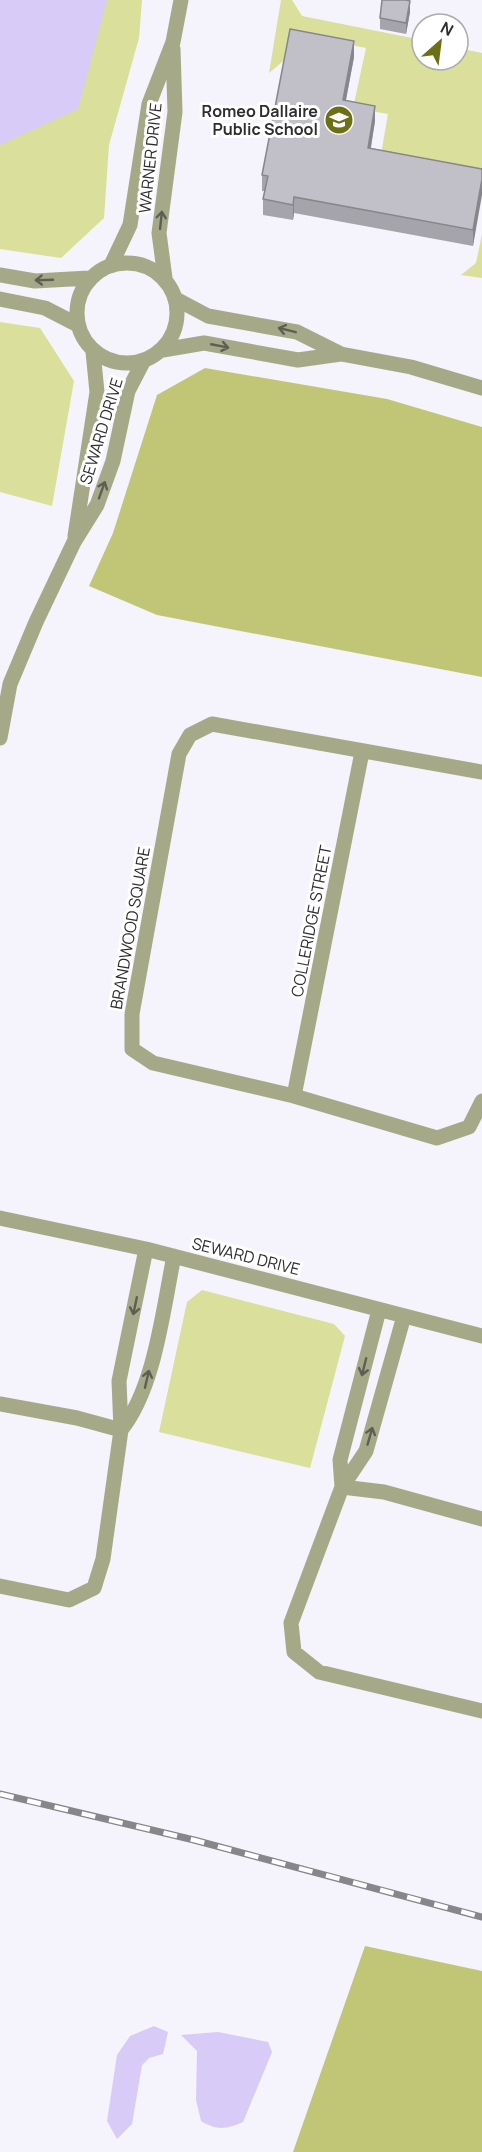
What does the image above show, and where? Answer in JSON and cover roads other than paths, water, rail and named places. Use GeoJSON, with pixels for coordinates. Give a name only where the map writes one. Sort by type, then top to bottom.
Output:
{"type":"FeatureCollection","features":[{"type":"Feature","properties":{"kind":"street","name":"WARNER DRIVE"},"geometry":{"type":"LineString","coordinates":[[112,263],[130,225],[149,104],[173,42],[181,0]]}},
{"type":"Feature","properties":{"kind":"street","name":"WARNER DRIVE"},"geometry":{"type":"LineString","coordinates":[[165,278],[159,234],[175,112],[173,42]]}},
{"type":"Feature","properties":{"kind":"street"},"geometry":{"type":"LineString","coordinates":[[76,324],[77,299],[89,278],[112,263],[141,263],[165,278],[176,298],[177,327],[163,350]]}},
{"type":"Feature","properties":{"kind":"street"},"geometry":{"type":"LineString","coordinates":[[0,275],[35,281],[89,278]]}},
{"type":"Feature","properties":{"kind":"street"},"geometry":{"type":"LineString","coordinates":[[176,298],[208,316],[297,332],[341,354],[411,367],[482,388]]}},
{"type":"Feature","properties":{"kind":"street"},"geometry":{"type":"LineString","coordinates":[[0,299],[45,308],[76,324],[93,352],[117,364],[143,362],[163,350],[204,343],[298,360],[341,354]]}},
{"type":"Feature","properties":{"kind":"street","name":"SEWARD DRIVE"},"geometry":{"type":"LineString","coordinates":[[74,542],[97,392],[93,352]]}},
{"type":"Feature","properties":{"kind":"street","name":"SEWARD DRIVE"},"geometry":{"type":"LineString","coordinates":[[0,738],[10,684],[74,542],[97,505],[113,461],[128,391],[143,362]]}},
{"type":"Feature","properties":{"kind":"street","name":"BRANDWOOD SQUARE"},"geometry":{"type":"LineString","coordinates":[[482,772],[212,724],[190,735],[179,754],[132,1014],[132,1049],[153,1063],[294,1096],[437,1138],[469,1127],[482,1101]]}},
{"type":"Feature","properties":{"kind":"street","name":"COLLERIDGE STREET"},"geometry":{"type":"LineString","coordinates":[[294,1096],[362,752]]}},
{"type":"Feature","properties":{"kind":"street","name":"SEWARD DRIVE"},"geometry":{"type":"LineString","coordinates":[[0,1218],[146,1249],[482,1336]]}},
{"type":"Feature","properties":{"kind":"street"},"geometry":{"type":"LineString","coordinates":[[0,1586],[69,1599],[94,1588],[103,1559],[121,1430],[119,1381],[146,1249]]}},
{"type":"Feature","properties":{"kind":"street"},"geometry":{"type":"LineString","coordinates":[[121,1430],[132,1417],[145,1389],[174,1256]]}},
{"type":"Feature","properties":{"kind":"street"},"geometry":{"type":"LineString","coordinates":[[342,1487],[340,1460],[379,1310]]}},
{"type":"Feature","properties":{"kind":"street"},"geometry":{"type":"LineString","coordinates":[[404,1316],[366,1451],[342,1487],[291,1623],[294,1653],[319,1672],[482,1711]]}},
{"type":"Feature","properties":{"kind":"street"},"geometry":{"type":"LineString","coordinates":[[0,1404],[77,1418],[121,1430]]}},
{"type":"Feature","properties":{"kind":"street"},"geometry":{"type":"LineString","coordinates":[[342,1487],[384,1492],[482,1519]]}},
{"type":"Feature","properties":{"kind":"railway"},"geometry":{"type":"LineString","coordinates":[[0,1794],[194,1840],[482,1917]]}},
{"type":"Feature","properties":{"kind":"place","name":"Romeo Dallaire Public School"},"geometry":{"type":"Point","coordinates":[339,120]}}]}
